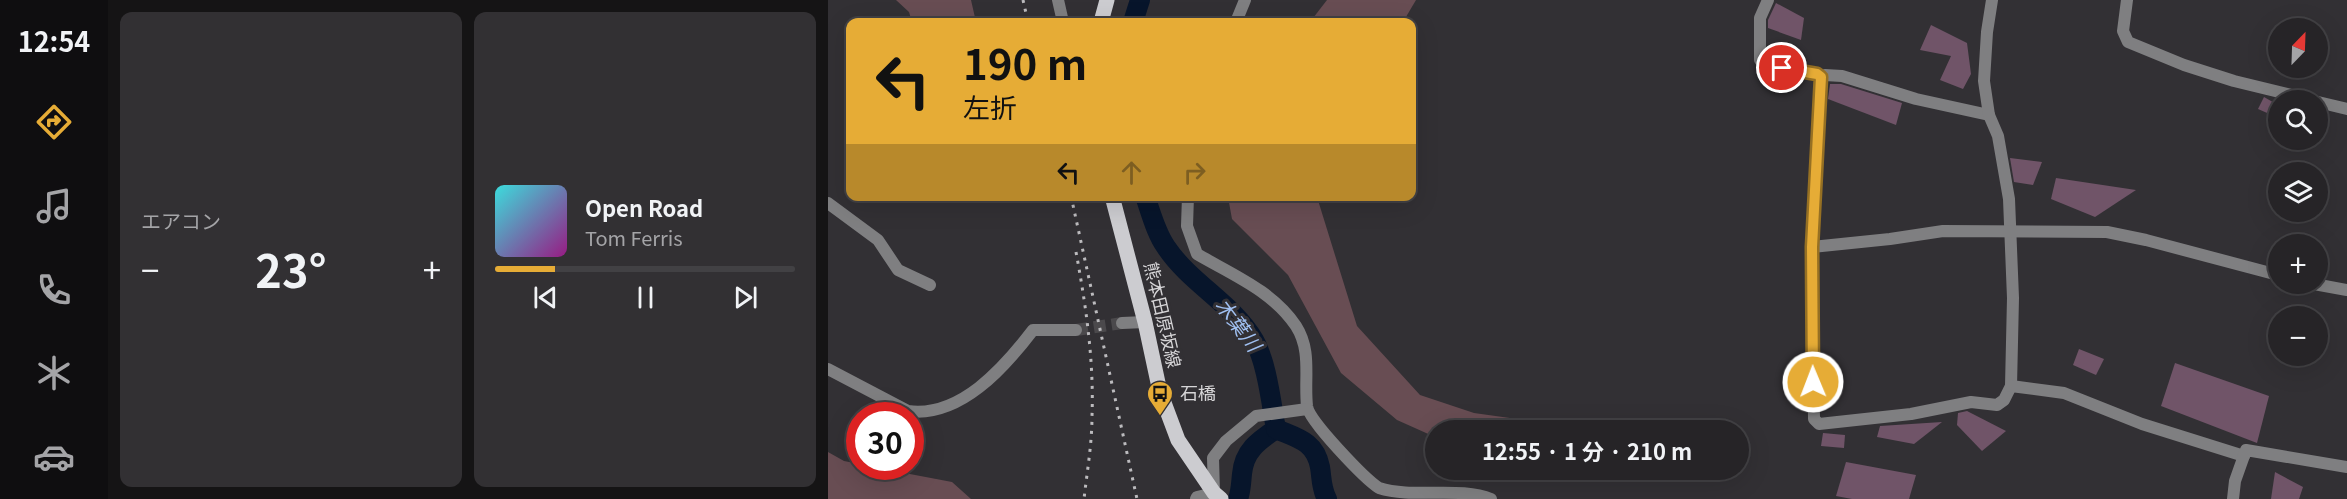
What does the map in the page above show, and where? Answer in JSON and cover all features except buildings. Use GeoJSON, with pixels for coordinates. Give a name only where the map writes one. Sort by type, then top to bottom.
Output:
{"type":"FeatureCollection","features":[{"type":"Feature","properties":{"kind":"main road"},"geometry":{"type":"LineString","coordinates":[[1102,18],[1107,0]]}},
{"type":"Feature","properties":{"kind":"main road","name":"熊本田原坂線"},"geometry":{"type":"LineString","coordinates":[[1113,201],[1145,322],[1160,393],[1178,440],[1218,496]]}},
{"type":"Feature","properties":{"kind":"street"},"geometry":{"type":"LineString","coordinates":[[1058,0],[1062,18]]}},
{"type":"Feature","properties":{"kind":"street"},"geometry":{"type":"LineString","coordinates":[[1238,18],[1245,0]]}},
{"type":"Feature","properties":{"kind":"street"},"geometry":{"type":"LineString","coordinates":[[1768,0],[1760,18],[1760,60],[1765,65],[1817,74],[1821,77]]}},
{"type":"Feature","properties":{"kind":"street"},"geometry":{"type":"LineString","coordinates":[[1821,77],[1812,247],[1814,419],[1819,424],[1911,414],[1971,402],[1997,405],[2004,400],[2011,386],[2012,233],[2009,198],[1998,136],[1989,115],[1984,81],[1992,0]]}},
{"type":"Feature","properties":{"kind":"street"},"geometry":{"type":"LineString","coordinates":[[2127,0],[2123,31],[2128,42],[2184,65],[2271,90]]}},
{"type":"Feature","properties":{"kind":"street"},"geometry":{"type":"LineString","coordinates":[[1821,77],[1842,75],[1916,99],[1989,115]]}},
{"type":"Feature","properties":{"kind":"street"},"geometry":{"type":"LineString","coordinates":[[2328,104],[2347,109]]}},
{"type":"Feature","properties":{"kind":"street"},"geometry":{"type":"LineString","coordinates":[[1188,201],[1187,226],[1197,254],[1259,290],[1284,310],[1297,328],[1307,358],[1307,409],[1325,434],[1379,488],[1398,496],[1439,498],[1464,495],[1485,496],[1491,499]]}},
{"type":"Feature","properties":{"kind":"street"},"geometry":{"type":"LineString","coordinates":[[828,203],[878,240],[898,270],[930,285]]}},
{"type":"Feature","properties":{"kind":"street"},"geometry":{"type":"LineString","coordinates":[[1812,247],[1943,231],[2107,232],[2268,272]]}},
{"type":"Feature","properties":{"kind":"street"},"geometry":{"type":"LineString","coordinates":[[2328,287],[2347,290]]}},
{"type":"Feature","properties":{"kind":"street"},"geometry":{"type":"LineString","coordinates":[[1122,323],[1145,322]]}},
{"type":"Feature","properties":{"kind":"street"},"geometry":{"type":"LineString","coordinates":[[828,369],[908,411],[920,413],[961,400],[1006,363],[1033,330],[1076,330]]}},
{"type":"Feature","properties":{"kind":"street"},"geometry":{"type":"LineString","coordinates":[[2011,386],[2064,393],[2142,424],[2244,456]]}},
{"type":"Feature","properties":{"kind":"street"},"geometry":{"type":"LineString","coordinates":[[1196,499],[1197,497],[1218,496],[1214,458],[1226,441],[1257,416],[1307,409]]}},
{"type":"Feature","properties":{"kind":"street"},"geometry":{"type":"LineString","coordinates":[[2233,499],[2235,481],[2246,450],[2347,467]]}},
{"type":"Feature","properties":{"kind":"shaded area"},"geometry":{"type":"Polygon","coordinates":[[[896,0],[971,0],[975,18],[911,18],[909,12],[896,0]]]}},
{"type":"Feature","properties":{"kind":"shaded area"},"geometry":{"type":"Polygon","coordinates":[[[1327,0],[1416,0],[1405,18],[1313,18],[1327,0]]]}},
{"type":"Feature","properties":{"kind":"shaded area"},"geometry":{"type":"Polygon","coordinates":[[[1229,201],[1318,201],[1357,326],[1420,395],[1474,413],[1525,420],[1425,420],[1425,433],[1397,420],[1341,373],[1288,275],[1232,219],[1229,201]]]}},
{"type":"Feature","properties":{"kind":"shaded area"},"geometry":{"type":"Polygon","coordinates":[[[828,452],[846,461],[846,480],[924,480],[924,477],[952,482],[971,499],[828,499],[828,452]]]}},
{"type":"Feature","properties":{"kind":"waterway","name":"木葉川"},"geometry":{"type":"LineString","coordinates":[[1134,18],[1140,0]]}},
{"type":"Feature","properties":{"kind":"waterway","name":"木葉川"},"geometry":{"type":"LineString","coordinates":[[1147,201],[1166,247],[1187,272],[1245,327],[1254,340],[1262,360],[1276,429],[1258,442],[1249,453],[1243,466],[1238,499]]}},
{"type":"Feature","properties":{"kind":"waterway"},"geometry":{"type":"LineString","coordinates":[[1276,429],[1298,438],[1314,451],[1318,458],[1327,499]]}},
{"type":"Feature","properties":{"kind":"tunnel"},"geometry":{"type":"LineString","coordinates":[[1076,330],[1122,323]]}},
{"type":"Feature","properties":{"kind":"railway"},"geometry":{"type":"LineString","coordinates":[[1023,0],[1027,18]]}},
{"type":"Feature","properties":{"kind":"railway"},"geometry":{"type":"LineString","coordinates":[[1072,201],[1137,499]]}},
{"type":"Feature","properties":{"kind":"railway"},"geometry":{"type":"LineString","coordinates":[[1076,252],[1086,313],[1092,375],[1091,437],[1084,499]]}},
{"type":"Feature","properties":{"kind":"place","name":"石橋"},"geometry":{"type":"Point","coordinates":[1160,417]}},
{"type":"Feature","properties":{"kind":"route"},"geometry":{"type":"LineString","coordinates":[[1782,68],[1817,74],[1821,77],[1812,247],[1813,382]]}}]}
